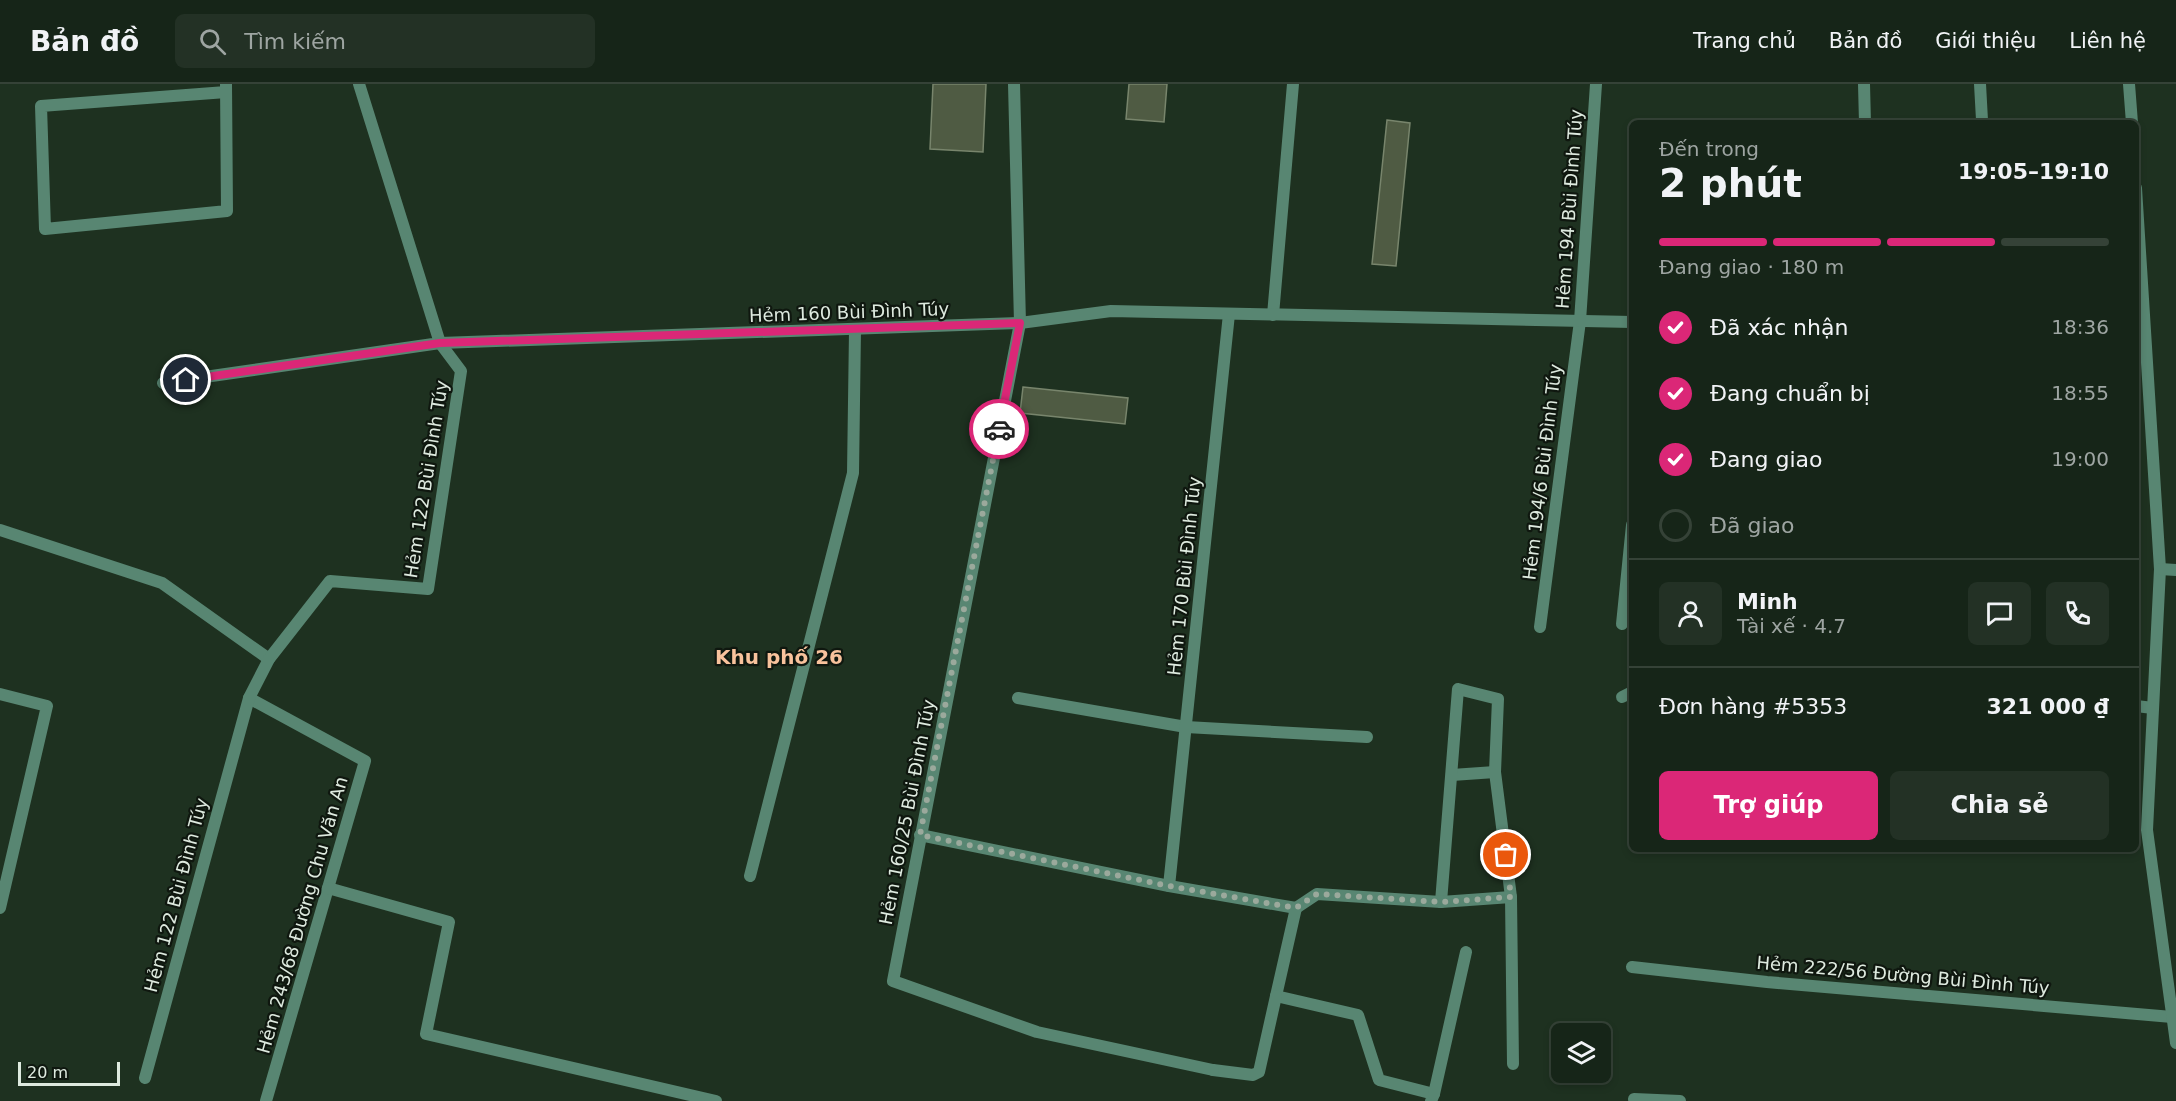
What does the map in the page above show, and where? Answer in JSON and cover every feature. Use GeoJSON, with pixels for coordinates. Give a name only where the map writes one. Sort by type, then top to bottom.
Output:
{"type":"FeatureCollection","features":[{"type":"Feature","properties":{"kind":"street","name":"Hẻm 122 Bùi Đình Túy"},"geometry":{"type":"LineString","coordinates":[[145,1078],[249,698],[269,659],[330,581],[428,589],[461,371],[440,343],[359,84]]}},
{"type":"Feature","properties":{"kind":"street"},"geometry":{"type":"LineString","coordinates":[[1014,84],[1020,323]]}},
{"type":"Feature","properties":{"kind":"street"},"geometry":{"type":"LineString","coordinates":[[1273,315],[1293,84]]}},
{"type":"Feature","properties":{"kind":"street","name":"Hẻm 194 Bùi Đình Túy"},"geometry":{"type":"LineString","coordinates":[[1596,84],[1580,321],[1629,322]]}},
{"type":"Feature","properties":{"kind":"street"},"geometry":{"type":"LineString","coordinates":[[1864,84],[1864,120]]}},
{"type":"Feature","properties":{"kind":"street"},"geometry":{"type":"LineString","coordinates":[[1980,84],[1982,120]]}},
{"type":"Feature","properties":{"kind":"street"},"geometry":{"type":"LineString","coordinates":[[2129,84],[2132,120]]}},
{"type":"Feature","properties":{"kind":"street"},"geometry":{"type":"LineString","coordinates":[[226,88],[227,211],[45,229],[41,106],[226,88]]}},
{"type":"Feature","properties":{"kind":"street"},"geometry":{"type":"LineString","coordinates":[[2139,280],[2160,569],[2147,830],[2176,1043]]}},
{"type":"Feature","properties":{"kind":"street","name":"Hẻm 160 Bùi Đình Túy"},"geometry":{"type":"LineString","coordinates":[[163,383],[440,343],[1020,323],[1111,311],[1229,314]]}},
{"type":"Feature","properties":{"kind":"street"},"geometry":{"type":"LineString","coordinates":[[1229,314],[1580,321]]}},
{"type":"Feature","properties":{"kind":"street","name":"Hẻm 170 Bùi Đình Túy"},"geometry":{"type":"LineString","coordinates":[[1169,886],[1229,314]]}},
{"type":"Feature","properties":{"kind":"street","name":"Hẻm 194/6 Bùi Đình Túy"},"geometry":{"type":"LineString","coordinates":[[1540,627],[1580,321]]}},
{"type":"Feature","properties":{"kind":"street","name":"Hẻm 160/25 Bùi Đình Túy"},"geometry":{"type":"LineString","coordinates":[[1020,323],[893,981],[1037,1032],[1213,1070],[1253,1075],[1259,1072],[1276,996]]}},
{"type":"Feature","properties":{"kind":"street"},"geometry":{"type":"LineString","coordinates":[[750,876],[853,473],[855,330]]}},
{"type":"Feature","properties":{"kind":"street"},"geometry":{"type":"LineString","coordinates":[[0,530],[162,583],[269,659]]}},
{"type":"Feature","properties":{"kind":"street"},"geometry":{"type":"LineString","coordinates":[[1622,624],[1629,555]]}},
{"type":"Feature","properties":{"kind":"street"},"geometry":{"type":"LineString","coordinates":[[2160,569],[2176,570]]}},
{"type":"Feature","properties":{"kind":"street"},"geometry":{"type":"LineString","coordinates":[[1441,902],[1458,689],[1497,699],[1495,772],[1511,897],[1513,1064]]}},
{"type":"Feature","properties":{"kind":"street"},"geometry":{"type":"LineString","coordinates":[[0,694],[47,706],[0,908]]}},
{"type":"Feature","properties":{"kind":"street","name":"Hẻm 243/68 Đường Chu Văn An"},"geometry":{"type":"LineString","coordinates":[[249,698],[365,761],[266,1101]]}},
{"type":"Feature","properties":{"kind":"street"},"geometry":{"type":"LineString","coordinates":[[1018,698],[1186,727],[1367,737]]}},
{"type":"Feature","properties":{"kind":"street"},"geometry":{"type":"LineString","coordinates":[[2139,706],[2153,708]]}},
{"type":"Feature","properties":{"kind":"street"},"geometry":{"type":"LineString","coordinates":[[1452,775],[1495,772]]}},
{"type":"Feature","properties":{"kind":"street"},"geometry":{"type":"LineString","coordinates":[[920,835],[1169,886],[1296,908]]}},
{"type":"Feature","properties":{"kind":"street"},"geometry":{"type":"LineString","coordinates":[[328,888],[449,922],[426,1034],[716,1101]]}},
{"type":"Feature","properties":{"kind":"street"},"geometry":{"type":"LineString","coordinates":[[1466,951],[1432,1097],[1379,1080],[1358,1016],[1276,996],[1296,908],[1317,894],[1441,902],[1511,897]]}},
{"type":"Feature","properties":{"kind":"street","name":"Hẻm 222/56 Đường Bùi Đình Túy"},"geometry":{"type":"LineString","coordinates":[[1632,967],[1767,982],[2172,1017]]}},
{"type":"Feature","properties":{"kind":"street"},"geometry":{"type":"LineString","coordinates":[[1634,1099],[1680,1101]]}},
{"type":"Feature","properties":{"kind":"building"},"geometry":{"type":"Polygon","coordinates":[[[933,84],[986,84],[983,152],[930,149],[933,84]]]}},
{"type":"Feature","properties":{"kind":"building"},"geometry":{"type":"Polygon","coordinates":[[[1129,84],[1167,84],[1164,122],[1126,119],[1129,84]]]}},
{"type":"Feature","properties":{"kind":"building"},"geometry":{"type":"Polygon","coordinates":[[[1387,120],[1410,123],[1396,266],[1372,264],[1387,120]]]}},
{"type":"Feature","properties":{"kind":"building"},"geometry":{"type":"Polygon","coordinates":[[[1023,387],[1128,398],[1125,424],[1020,413],[1023,387]]]}},
{"type":"Feature","properties":{"kind":"way so far"},"geometry":{"type":"LineString","coordinates":[[999,429],[920,835],[1169,886],[1296,908],[1317,894],[1441,902],[1511,897],[1506,855]]}},
{"type":"Feature","properties":{"kind":"district","name":"Khu phố 26"},"geometry":{"type":"Point","coordinates":[779,657]}},
{"type":"Feature","properties":{"kind":"route"},"geometry":{"type":"LineString","coordinates":[[186,380],[440,343],[1020,323],[999,429]]}}]}
